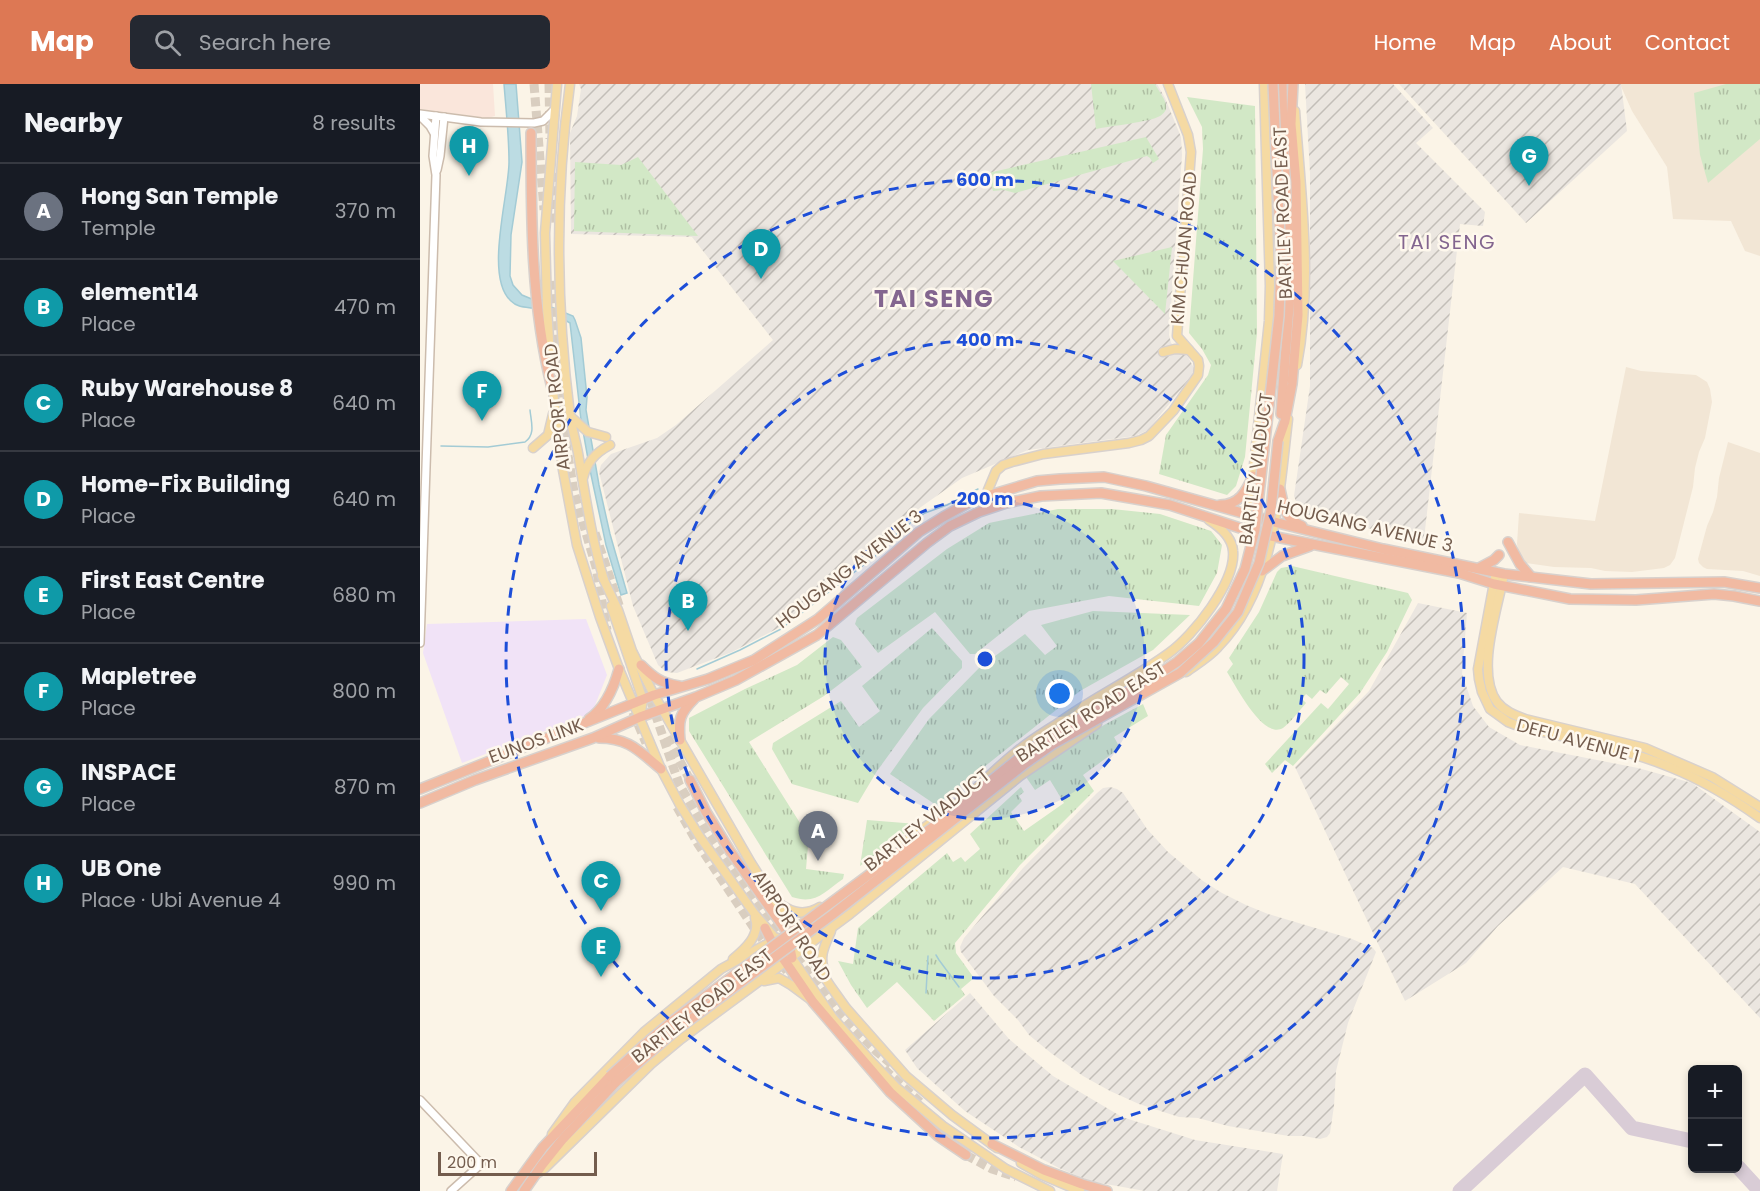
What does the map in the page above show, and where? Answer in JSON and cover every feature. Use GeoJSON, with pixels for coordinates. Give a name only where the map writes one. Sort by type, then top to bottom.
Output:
{"type":"FeatureCollection","features":[{"type":"Feature","properties":{"kind":"highway","name":"BARTLEY VIADUCT"},"geometry":{"type":"LineString","coordinates":[[613,1079],[675,1019],[941,821],[1024,754],[1065,727],[1177,662],[1199,643],[1226,609],[1245,569],[1255,530],[1280,316],[1281,260],[1273,84]]}},
{"type":"Feature","properties":{"kind":"highway","name":"BARTLEY VIADUCT"},"geometry":{"type":"LineString","coordinates":[[613,1079],[832,915],[1026,763],[1053,744],[1180,673],[1214,642],[1238,612],[1260,563],[1271,510],[1278,441],[1291,279],[1282,84]]}},
{"type":"Feature","properties":{"kind":"highway"},"geometry":{"type":"LineString","coordinates":[[1278,441],[1285,421],[1292,384],[1298,315],[1296,182],[1292,124],[1293,84]]}},
{"type":"Feature","properties":{"kind":"highway"},"geometry":{"type":"LineString","coordinates":[[531,133],[534,262],[546,363],[552,388]]}},
{"type":"Feature","properties":{"kind":"highway"},"geometry":{"type":"LineString","coordinates":[[1208,504],[1224,505],[1236,502],[1245,492],[1253,476]]}},
{"type":"Feature","properties":{"kind":"highway","name":"HOUGANG AVENUE 3"},"geometry":{"type":"LineString","coordinates":[[639,702],[654,695],[713,677],[754,660],[810,625],[919,532],[970,502],[1037,481],[1104,477],[1383,549],[1500,573],[1591,584],[1724,582],[1760,588]]}},
{"type":"Feature","properties":{"kind":"highway"},"geometry":{"type":"LineString","coordinates":[[1280,489],[1286,512],[1293,522],[1318,533]]}},
{"type":"Feature","properties":{"kind":"highway","name":"HOUGANG AVENUE 3"},"geometry":{"type":"LineString","coordinates":[[663,710],[736,680],[817,635],[950,526],[979,512],[1006,503],[1041,496],[1101,493],[1170,505],[1249,531],[1458,573],[1570,599],[1636,600],[1714,594],[1760,601]]}},
{"type":"Feature","properties":{"kind":"highway"},"geometry":{"type":"LineString","coordinates":[[1508,543],[1520,564],[1531,577]]}},
{"type":"Feature","properties":{"kind":"highway"},"geometry":{"type":"LineString","coordinates":[[1262,571],[1282,556],[1313,545]]}},
{"type":"Feature","properties":{"kind":"highway"},"geometry":{"type":"LineString","coordinates":[[1479,568],[1499,555]]}},
{"type":"Feature","properties":{"kind":"highway"},"geometry":{"type":"LineString","coordinates":[[835,605],[840,609],[848,610]]}},
{"type":"Feature","properties":{"kind":"highway"},"geometry":{"type":"LineString","coordinates":[[641,665],[653,677],[665,684],[681,686]]}},
{"type":"Feature","properties":{"kind":"highway"},"geometry":{"type":"LineString","coordinates":[[579,726],[599,711],[611,691],[619,669]]}},
{"type":"Feature","properties":{"kind":"highway"},"geometry":{"type":"LineString","coordinates":[[680,740],[681,716],[687,705],[696,698]]}},
{"type":"Feature","properties":{"kind":"highway","name":"EUNOS LINK"},"geometry":{"type":"LineString","coordinates":[[420,789],[639,702]]}},
{"type":"Feature","properties":{"kind":"highway","name":"EUNOS LINK"},"geometry":{"type":"LineString","coordinates":[[420,802],[663,710]]}},
{"type":"Feature","properties":{"kind":"highway"},"geometry":{"type":"LineString","coordinates":[[593,738],[615,738],[629,744],[661,770]]}},
{"type":"Feature","properties":{"kind":"highway"},"geometry":{"type":"LineString","coordinates":[[690,780],[730,851],[789,930],[789,960]]}},
{"type":"Feature","properties":{"kind":"highway"},"geometry":{"type":"LineString","coordinates":[[765,928],[789,960],[813,1002],[890,1092],[938,1136],[966,1155]]}},
{"type":"Feature","properties":{"kind":"highway","name":"BARTLEY ROAD EAST"},"geometry":{"type":"LineString","coordinates":[[511,1191],[543,1147],[579,1107],[613,1079]]}},
{"type":"Feature","properties":{"kind":"highway","name":"BARTLEY ROAD EAST"},"geometry":{"type":"LineString","coordinates":[[524,1191],[562,1140],[613,1079]]}},
{"type":"Feature","properties":{"kind":"highway"},"geometry":{"type":"LineString","coordinates":[[992,1144],[1044,1170],[1107,1191]]}},
{"type":"Feature","properties":{"kind":"main road","name":"AIRPORT ROAD"},"geometry":{"type":"LineString","coordinates":[[557,84],[545,233],[547,308],[554,404],[577,545],[619,669],[639,702]]}},
{"type":"Feature","properties":{"kind":"main road","name":"AIRPORT ROAD"},"geometry":{"type":"LineString","coordinates":[[570,84],[562,146],[559,232],[561,327],[570,416],[602,576],[639,702],[640,717],[661,770],[700,837],[765,928]]}},
{"type":"Feature","properties":{"kind":"main road","name":"KIM CHUAN ROAD"},"geometry":{"type":"LineString","coordinates":[[987,495],[996,471],[1003,465],[1043,454],[1142,440],[1149,436],[1173,411],[1198,375],[1198,360],[1178,339],[1176,328],[1191,152],[1188,135],[1168,84]]}},
{"type":"Feature","properties":{"kind":"main road","name":"BARTLEY ROAD EAST"},"geometry":{"type":"LineString","coordinates":[[1249,531],[1269,321],[1264,84]]}},
{"type":"Feature","properties":{"kind":"main road","name":"BARTLEY ROAD EAST"},"geometry":{"type":"LineString","coordinates":[[535,1175],[545,1168],[651,1064],[681,1039],[833,927],[1020,776],[1101,721],[1190,669],[1220,645],[1245,612],[1262,571],[1274,522],[1299,354],[1304,287],[1303,224],[1293,84]]}},
{"type":"Feature","properties":{"kind":"main road"},"geometry":{"type":"LineString","coordinates":[[1163,352],[1175,349],[1189,350]]}},
{"type":"Feature","properties":{"kind":"main road"},"geometry":{"type":"LineString","coordinates":[[533,448],[548,435],[554,404]]}},
{"type":"Feature","properties":{"kind":"main road"},"geometry":{"type":"LineString","coordinates":[[570,416],[588,432],[608,441],[590,461],[583,482]]}},
{"type":"Feature","properties":{"kind":"main road"},"geometry":{"type":"LineString","coordinates":[[992,481],[1002,491]]}},
{"type":"Feature","properties":{"kind":"main road","name":"BARTLEY ROAD EAST"},"geometry":{"type":"LineString","coordinates":[[776,901],[788,910],[812,912],[975,789],[1017,751],[1175,648],[1195,628],[1216,601],[1233,560],[1233,549],[1227,536],[1219,526],[1203,517]]}},
{"type":"Feature","properties":{"kind":"main road","name":"DEFU AVENUE 1"},"geometry":{"type":"LineString","coordinates":[[1500,573],[1487,678],[1497,703],[1504,709],[1525,718],[1645,748],[1712,777],[1760,807]]}},
{"type":"Feature","properties":{"kind":"main road","name":"AIRPORT ROAD"},"geometry":{"type":"LineString","coordinates":[[602,576],[618,610],[632,651],[654,695],[776,901],[789,930],[805,948],[846,1008],[906,1076],[945,1109],[992,1144],[1042,1175],[1080,1191]]}},
{"type":"Feature","properties":{"kind":"main road","name":"DEFU AVENUE 1"},"geometry":{"type":"LineString","coordinates":[[1498,584],[1478,669],[1482,692],[1491,709],[1508,722],[1521,727],[1641,757],[1672,768],[1731,797],[1760,818]]}},
{"type":"Feature","properties":{"kind":"main road"},"geometry":{"type":"LineString","coordinates":[[1175,648],[1190,669]]}},
{"type":"Feature","properties":{"kind":"main road"},"geometry":{"type":"LineString","coordinates":[[1060,721],[1057,736],[1064,741],[1071,741]]}},
{"type":"Feature","properties":{"kind":"main road"},"geometry":{"type":"LineString","coordinates":[[928,824],[936,826],[939,830],[939,842]]}},
{"type":"Feature","properties":{"kind":"main road"},"geometry":{"type":"LineString","coordinates":[[721,969],[742,951],[752,938],[757,927],[754,913]]}},
{"type":"Feature","properties":{"kind":"main road"},"geometry":{"type":"LineString","coordinates":[[831,987],[822,966],[822,950],[833,927]]}},
{"type":"Feature","properties":{"kind":"main road","name":"BARTLEY ROAD EAST"},"geometry":{"type":"LineString","coordinates":[[543,1147],[575,1102],[629,1046],[721,969],[774,941],[789,930]]}},
{"type":"Feature","properties":{"kind":"main road","name":"AIRPORT ROAD"},"geometry":{"type":"LineString","coordinates":[[789,960],[833,1018],[896,1087],[943,1126],[1006,1169],[1050,1191]]}},
{"type":"Feature","properties":{"kind":"main road"},"geometry":{"type":"LineString","coordinates":[[758,983],[779,978],[813,1002]]}},
{"type":"Feature","properties":{"kind":"main road"},"geometry":{"type":"LineString","coordinates":[[943,1126],[941,1122],[945,1109]]}},
{"type":"Feature","properties":{"kind":"street"},"geometry":{"type":"LineString","coordinates":[[420,115],[481,122],[522,123],[540,122],[555,108]]}},
{"type":"Feature","properties":{"kind":"street"},"geometry":{"type":"LineString","coordinates":[[420,115],[434,133]]}},
{"type":"Feature","properties":{"kind":"street"},"geometry":{"type":"LineString","coordinates":[[436,175],[433,156],[434,133],[440,117]]}},
{"type":"Feature","properties":{"kind":"street"},"geometry":{"type":"LineString","coordinates":[[420,643],[440,117]]}},
{"type":"Feature","properties":{"kind":"street"},"geometry":{"type":"LineString","coordinates":[[420,1100],[481,1164],[451,1191]]}},
{"type":"Feature","properties":{"kind":"shaded area"},"geometry":{"type":"Polygon","coordinates":[[[420,84],[493,84],[495,116],[488,118],[420,109],[420,84]]]}},
{"type":"Feature","properties":{"kind":"shaded area"},"geometry":{"type":"Polygon","coordinates":[[[579,84],[1157,84],[1181,137],[1182,155],[1169,335],[1171,343],[1188,357],[1194,368],[1191,377],[1148,430],[1135,436],[1028,450],[962,478],[921,507],[780,627],[732,652],[677,673],[666,672],[658,665],[633,606],[599,472],[601,465],[611,454],[657,438],[676,425],[773,340],[692,237],[571,234],[570,133],[577,116],[581,89],[579,84]]]}},
{"type":"Feature","properties":{"kind":"shaded area"},"geometry":{"type":"Polygon","coordinates":[[[1305,84],[1393,84],[1433,128],[1416,143],[1485,212],[1483,226],[1460,224],[1424,539],[1320,519],[1300,512],[1294,496],[1310,386],[1310,173],[1305,84]]]}},
{"type":"Feature","properties":{"kind":"shaded area"},"geometry":{"type":"Polygon","coordinates":[[[1399,84],[1621,84],[1627,131],[1526,223],[1399,84]]]}},
{"type":"Feature","properties":{"kind":"shaded area"},"geometry":{"type":"Polygon","coordinates":[[[1620,84],[1760,84],[1760,256],[1745,251],[1731,221],[1673,219],[1667,167],[1632,111],[1620,84]]]}},
{"type":"Feature","properties":{"kind":"shaded area"},"geometry":{"type":"Polygon","coordinates":[[[1626,367],[1641,371],[1696,375],[1707,382],[1710,389],[1712,402],[1705,438],[1695,468],[1693,487],[1675,558],[1670,565],[1664,568],[1632,572],[1526,563],[1517,544],[1519,513],[1595,521],[1626,367]]]}},
{"type":"Feature","properties":{"kind":"shaded area"},"geometry":{"type":"Polygon","coordinates":[[[1728,442],[1760,453],[1760,576],[1743,571],[1707,569],[1699,563],[1698,559],[1717,497],[1728,442]]]}},
{"type":"Feature","properties":{"kind":"shaded area"},"geometry":{"type":"Polygon","coordinates":[[[1418,603],[1467,613],[1462,674],[1473,706],[1489,727],[1520,745],[1638,768],[1692,783],[1760,832],[1760,1018],[1635,884],[1563,867],[1498,926],[1466,963],[1405,1001],[1295,767],[1369,691],[1418,603]]]}},
{"type":"Feature","properties":{"kind":"shaded area"},"geometry":{"type":"Polygon","coordinates":[[[586,619],[607,675],[592,713],[462,763],[423,653],[427,624],[586,619]]]}},
{"type":"Feature","properties":{"kind":"shaded area"},"geometry":{"type":"Polygon","coordinates":[[[1110,787],[1123,793],[1147,829],[1168,852],[1203,881],[1222,893],[1268,914],[1352,939],[1373,948],[1376,952],[1348,1023],[1336,1071],[1334,1106],[1330,1133],[1327,1137],[1320,1139],[1289,1136],[1228,1126],[1198,1118],[1179,1117],[1139,1104],[1110,1091],[1083,1076],[1029,1035],[1018,1020],[994,996],[961,952],[960,947],[964,938],[1023,868],[1097,793],[1103,788],[1110,787]]]}},
{"type":"Feature","properties":{"kind":"shaded area"},"geometry":{"type":"Polygon","coordinates":[[[970,993],[1009,1039],[1053,1076],[1122,1117],[1195,1140],[1283,1154],[1277,1191],[1145,1191],[1089,1181],[1019,1147],[965,1111],[917,1068],[905,1050],[970,993]]]}},
{"type":"Feature","properties":{"kind":"green space"},"geometry":{"type":"Polygon","coordinates":[[[1091,84],[1155,84],[1164,100],[1166,110],[1160,116],[1148,120],[1096,129],[1091,84]]]}},
{"type":"Feature","properties":{"kind":"green space"},"geometry":{"type":"Polygon","coordinates":[[[1726,84],[1760,84],[1760,139],[1708,183],[1700,155],[1694,93],[1726,84]]]}},
{"type":"Feature","properties":{"kind":"green space"},"geometry":{"type":"Polygon","coordinates":[[[1187,97],[1255,106],[1257,333],[1245,457],[1236,486],[1227,495],[1159,474],[1166,435],[1208,375],[1211,365],[1189,333],[1203,149],[1202,127],[1187,97]]]}},
{"type":"Feature","properties":{"kind":"green space"},"geometry":{"type":"Polygon","coordinates":[[[1146,137],[1159,159],[1153,163],[1147,156],[1015,193],[1004,190],[993,191],[988,173],[1146,137]]]}},
{"type":"Feature","properties":{"kind":"green space"},"geometry":{"type":"Polygon","coordinates":[[[638,157],[698,236],[574,231],[575,162],[621,165],[638,157]]]}},
{"type":"Feature","properties":{"kind":"green space"},"geometry":{"type":"Polygon","coordinates":[[[1172,247],[1165,314],[1113,261],[1172,247]]]}},
{"type":"Feature","properties":{"kind":"green space"},"geometry":{"type":"Polygon","coordinates":[[[1058,509],[1112,509],[1160,514],[1211,531],[1222,545],[1217,573],[1199,606],[1109,596],[1029,611],[975,654],[970,654],[935,612],[878,653],[855,624],[857,618],[947,549],[989,523],[1058,509]]]}},
{"type":"Feature","properties":{"kind":"green space"},"geometry":{"type":"Polygon","coordinates":[[[1292,566],[1408,593],[1412,600],[1387,652],[1360,693],[1293,766],[1285,760],[1272,773],[1265,764],[1321,703],[1328,709],[1349,684],[1341,677],[1326,694],[1320,690],[1312,699],[1306,694],[1302,699],[1306,703],[1295,716],[1283,728],[1275,730],[1267,726],[1251,710],[1227,672],[1233,664],[1229,658],[1259,612],[1277,572],[1281,568],[1292,566]]]}},
{"type":"Feature","properties":{"kind":"green space"},"geometry":{"type":"Polygon","coordinates":[[[1093,611],[1190,615],[1153,650],[1080,691],[936,805],[890,774],[929,719],[980,667],[1025,634],[1045,655],[1057,646],[1041,625],[1093,611]]]}},
{"type":"Feature","properties":{"kind":"green space"},"geometry":{"type":"Polygon","coordinates":[[[932,628],[962,661],[962,668],[923,708],[877,771],[858,803],[792,784],[772,749],[773,743],[841,701],[859,727],[880,711],[862,686],[932,628]]]}},
{"type":"Feature","properties":{"kind":"green space"},"geometry":{"type":"Polygon","coordinates":[[[833,637],[841,640],[862,667],[824,696],[749,742],[812,842],[808,846],[806,869],[844,874],[843,879],[819,896],[800,899],[792,897],[689,731],[689,718],[797,665],[833,637]]]}},
{"type":"Feature","properties":{"kind":"green space"},"geometry":{"type":"Polygon","coordinates":[[[1143,704],[1148,716],[1114,737],[1120,748],[1083,775],[1094,791],[1020,865],[955,943],[956,953],[974,978],[961,989],[965,995],[934,1021],[897,982],[867,1008],[838,961],[853,964],[858,928],[947,853],[953,862],[961,857],[965,862],[980,849],[970,834],[1021,787],[1024,792],[1019,796],[1022,801],[1011,812],[1024,831],[1064,803],[1050,780],[1035,790],[1026,777],[1104,725],[1143,704]]]}},
{"type":"Feature","properties":{"kind":"green space"},"geometry":{"type":"Polygon","coordinates":[[[867,820],[917,824],[860,866],[867,820]]]}},
{"type":"Feature","properties":{"kind":"water"},"geometry":{"type":"Polygon","coordinates":[[[504,84],[516,84],[522,162],[511,235],[510,276],[513,285],[522,295],[573,316],[575,320],[581,338],[587,397],[586,410],[599,485],[627,593],[621,595],[606,545],[590,470],[581,420],[570,323],[546,312],[513,303],[503,289],[499,274],[500,235],[509,162],[504,84]]]}},
{"type":"Feature","properties":{"kind":"waterway"},"geometry":{"type":"LineString","coordinates":[[441,446],[488,447],[525,442],[532,432],[530,410]]}},
{"type":"Feature","properties":{"kind":"waterway"},"geometry":{"type":"LineString","coordinates":[[697,669],[781,629],[883,550],[900,530],[925,513],[978,489]]}},
{"type":"Feature","properties":{"kind":"waterway"},"geometry":{"type":"LineString","coordinates":[[936,955],[959,987]]}},
{"type":"Feature","properties":{"kind":"waterway"},"geometry":{"type":"LineString","coordinates":[[926,993],[928,956]]}},
{"type":"Feature","properties":{"kind":"taxiway"},"geometry":{"type":"LineString","coordinates":[[1460,1191],[1585,1075],[1632,1128],[1688,1140]]}},
{"type":"Feature","properties":{"kind":"taxiway"},"geometry":{"type":"LineString","coordinates":[[1742,1171],[1760,1191]]}},
{"type":"Feature","properties":{"kind":"tunnel"},"geometry":{"type":"LineString","coordinates":[[534,84],[544,210]]}},
{"type":"Feature","properties":{"kind":"tunnel"},"geometry":{"type":"LineString","coordinates":[[549,84],[550,139]]}},
{"type":"Feature","properties":{"kind":"tunnel"},"geometry":{"type":"LineString","coordinates":[[552,173],[556,225]]}},
{"type":"Feature","properties":{"kind":"tunnel"},"geometry":{"type":"LineString","coordinates":[[550,281],[560,406],[574,492],[596,567],[607,630]]}},
{"type":"Feature","properties":{"kind":"tunnel"},"geometry":{"type":"LineString","coordinates":[[595,533],[620,608]]}},
{"type":"Feature","properties":{"kind":"tunnel"},"geometry":{"type":"LineString","coordinates":[[642,675],[679,784],[708,834],[767,919],[839,1012],[876,1051],[895,1067]]}},
{"type":"Feature","properties":{"kind":"tunnel"},"geometry":{"type":"LineString","coordinates":[[633,712],[646,743]]}},
{"type":"Feature","properties":{"kind":"tunnel"},"geometry":{"type":"LineString","coordinates":[[667,737],[690,780]]}},
{"type":"Feature","properties":{"kind":"tunnel"},"geometry":{"type":"LineString","coordinates":[[677,807],[698,844],[756,931],[793,979]]}},
{"type":"Feature","properties":{"kind":"tunnel"},"geometry":{"type":"LineString","coordinates":[[884,1069],[920,1102]]}},
{"type":"Feature","properties":{"kind":"tunnel"},"geometry":{"type":"LineString","coordinates":[[966,1155],[992,1169],[1016,1177]]}},
{"type":"Feature","properties":{"kind":"place","name":"UB One"},"geometry":{"type":"Point","coordinates":[469,176]}},
{"type":"Feature","properties":{"kind":"place","name":"INSPACE"},"geometry":{"type":"Point","coordinates":[1529,186]}},
{"type":"Feature","properties":{"kind":"place","name":"Home-Fix Building"},"geometry":{"type":"Point","coordinates":[761,279]}},
{"type":"Feature","properties":{"kind":"place","name":"Mapletree"},"geometry":{"type":"Point","coordinates":[482,421]}},
{"type":"Feature","properties":{"kind":"place","name":"element14"},"geometry":{"type":"Point","coordinates":[688,631]}},
{"type":"Feature","properties":{"kind":"place","name":"Hong San Temple"},"geometry":{"type":"Point","coordinates":[818,861]}},
{"type":"Feature","properties":{"kind":"place","name":"Ruby Warehouse 8"},"geometry":{"type":"Point","coordinates":[601,911]}},
{"type":"Feature","properties":{"kind":"place","name":"First East Centre"},"geometry":{"type":"Point","coordinates":[601,977]}},
{"type":"Feature","properties":{"kind":"district","name":"TAI SENG"},"geometry":{"type":"Point","coordinates":[1447,242]}},
{"type":"Feature","properties":{"kind":"district","name":"TAI SENG"},"geometry":{"type":"Point","coordinates":[934,299]}}]}
